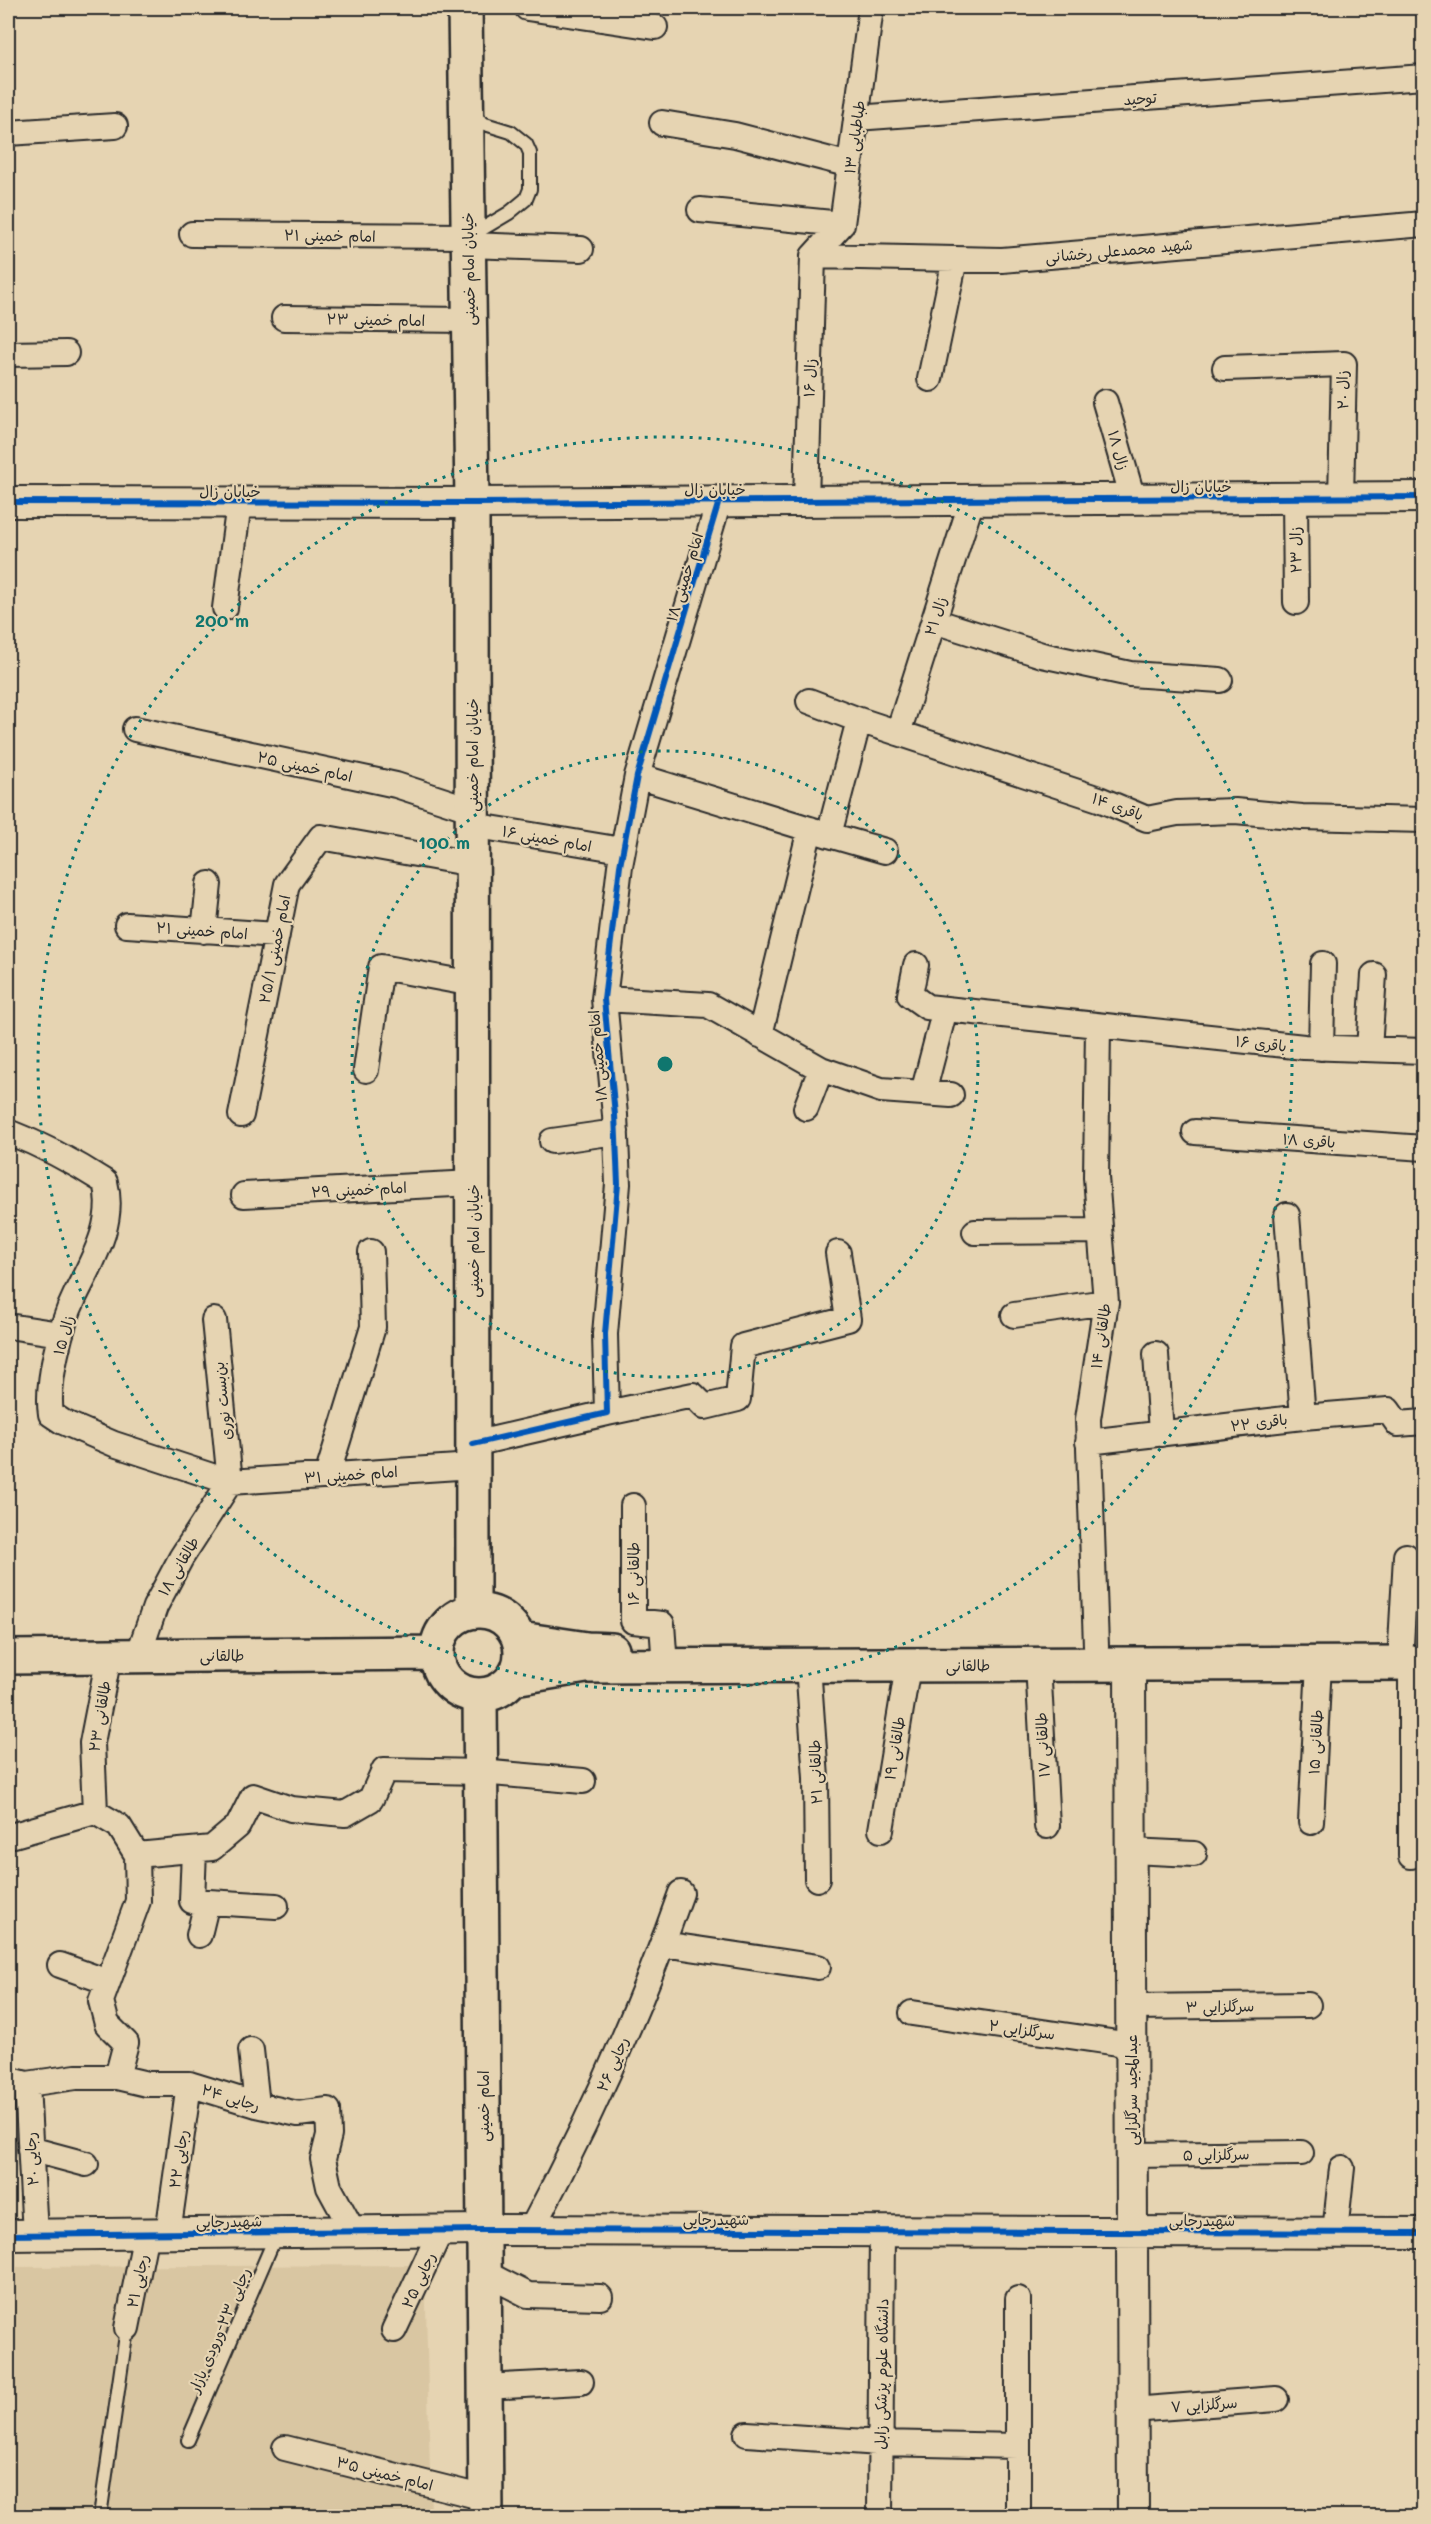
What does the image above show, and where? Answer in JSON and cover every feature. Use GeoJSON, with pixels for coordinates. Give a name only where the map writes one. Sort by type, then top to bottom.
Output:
{"type":"FeatureCollection","features":[{"type":"Feature","properties":{"kind":"main road","name":"خیابان امام خمینی"},"geometry":{"type":"LineString","coordinates":[[465,8],[472,503],[473,1610]]}},
{"type":"Feature","properties":{"kind":"main road"},"geometry":{"type":"LineString","coordinates":[[473,1610],[488,1611],[501,1616],[513,1626],[520,1639],[521,1659],[514,1678],[494,1693],[467,1694],[450,1683],[439,1667],[436,1653],[443,1630],[451,1620],[473,1610]]}},
{"type":"Feature","properties":{"kind":"main road","name":"طالقانی"},"geometry":{"type":"LineString","coordinates":[[520,1639],[586,1649],[664,1652],[1096,1646],[1415,1654]]}},
{"type":"Feature","properties":{"kind":"main road","name":"طالقانی"},"geometry":{"type":"LineString","coordinates":[[8,1657],[436,1653]]}},
{"type":"Feature","properties":{"kind":"main road","name":"طالقانی"},"geometry":{"type":"LineString","coordinates":[[514,1678],[586,1666],[1319,1663],[1415,1654]]}},
{"type":"Feature","properties":{"kind":"main road","name":"امام خمینی"},"geometry":{"type":"LineString","coordinates":[[480,1695],[485,2507]]}},
{"type":"Feature","properties":{"kind":"street"},"geometry":{"type":"LineString","coordinates":[[527,8],[655,27]]}},
{"type":"Feature","properties":{"kind":"street","name":"طباطبایی ۱۳"},"geometry":{"type":"LineString","coordinates":[[842,224],[871,8]]}},
{"type":"Feature","properties":{"kind":"street","name":"توحید"},"geometry":{"type":"LineString","coordinates":[[856,118],[1424,77]]}},
{"type":"Feature","properties":{"kind":"street"},"geometry":{"type":"LineString","coordinates":[[662,123],[735,135],[850,165]]}},
{"type":"Feature","properties":{"kind":"street"},"geometry":{"type":"LineString","coordinates":[[8,133],[116,126]]}},
{"type":"Feature","properties":{"kind":"street"},"geometry":{"type":"LineString","coordinates":[[700,210],[842,224]]}},
{"type":"Feature","properties":{"kind":"street"},"geometry":{"type":"LineString","coordinates":[[813,256],[842,224]]}},
{"type":"Feature","properties":{"kind":"street","name":"شهید محمدعلی رخشانی"},"geometry":{"type":"LineString","coordinates":[[813,256],[1002,260],[1424,224]]}},
{"type":"Feature","properties":{"kind":"street","name":"امام خمینی ۲۱"},"geometry":{"type":"LineString","coordinates":[[192,234],[468,240],[581,249]]}},
{"type":"Feature","properties":{"kind":"street","name":"زال ۱۶"},"geometry":{"type":"LineString","coordinates":[[806,501],[813,256]]}},
{"type":"Feature","properties":{"kind":"street"},"geometry":{"type":"LineString","coordinates":[[930,379],[955,259]]}},
{"type":"Feature","properties":{"kind":"street","name":"امام خمینی ۲۳"},"geometry":{"type":"LineString","coordinates":[[284,318],[469,320]]}},
{"type":"Feature","properties":{"kind":"street"},"geometry":{"type":"LineString","coordinates":[[8,354],[66,353]]}},
{"type":"Feature","properties":{"kind":"street","name":"زال ۲۰"},"geometry":{"type":"LineString","coordinates":[[1225,368],[1344,364],[1341,498]]}},
{"type":"Feature","properties":{"kind":"street","name":"زال ۱۸"},"geometry":{"type":"LineString","coordinates":[[1105,402],[1133,499]]}},
{"type":"Feature","properties":{"kind":"street","name":"خیابان زال"},"geometry":{"type":"LineString","coordinates":[[8,502],[472,503],[1424,497]]}},
{"type":"Feature","properties":{"kind":"street","name":"زال ۲۳"},"geometry":{"type":"LineString","coordinates":[[1295,498],[1296,602]]}},
{"type":"Feature","properties":{"kind":"street","name":"زال ۲۱"},"geometry":{"type":"LineString","coordinates":[[898,733],[972,500]]}},
{"type":"Feature","properties":{"kind":"street","name":"امام خمینی ۱۸"},"geometry":{"type":"LineString","coordinates":[[607,1413],[605,1334],[618,1184],[616,1132],[604,999],[622,850],[637,776],[719,501]]}},
{"type":"Feature","properties":{"kind":"street"},"geometry":{"type":"LineString","coordinates":[[225,608],[239,503]]}},
{"type":"Feature","properties":{"kind":"street"},"geometry":{"type":"LineString","coordinates":[[934,621],[1042,655],[1130,674],[1220,680]]}},
{"type":"Feature","properties":{"kind":"street","name":"باقری ۱۴"},"geometry":{"type":"LineString","coordinates":[[809,701],[859,720],[1099,799],[1147,819],[1177,813],[1234,811],[1302,817],[1424,820]]}},
{"type":"Feature","properties":{"kind":"street"},"geometry":{"type":"LineString","coordinates":[[760,1035],[820,832],[859,720]]}},
{"type":"Feature","properties":{"kind":"street","name":"امام خمینی ۲۵"},"geometry":{"type":"LineString","coordinates":[[135,729],[396,785],[472,817]]}},
{"type":"Feature","properties":{"kind":"street"},"geometry":{"type":"LineString","coordinates":[[637,776],[885,851]]}},
{"type":"Feature","properties":{"kind":"street","name":"امام خمینی ۱۶"},"geometry":{"type":"LineString","coordinates":[[472,817],[622,850]]}},
{"type":"Feature","properties":{"kind":"street","name":"امام خمینی ۲۵/۱"},"geometry":{"type":"LineString","coordinates":[[241,1115],[287,884],[321,837],[472,864]]}},
{"type":"Feature","properties":{"kind":"street"},"geometry":{"type":"LineString","coordinates":[[204,931],[209,884]]}},
{"type":"Feature","properties":{"kind":"street","name":"امام خمینی ۲۱"},"geometry":{"type":"LineString","coordinates":[[127,925],[277,935]]}},
{"type":"Feature","properties":{"kind":"street"},"geometry":{"type":"LineString","coordinates":[[1321,1048],[1323,964]]}},
{"type":"Feature","properties":{"kind":"street","name":"باقری ۱۶"},"geometry":{"type":"LineString","coordinates":[[916,965],[910,995],[927,1008],[1321,1048],[1424,1051]]}},
{"type":"Feature","properties":{"kind":"street"},"geometry":{"type":"LineString","coordinates":[[366,1070],[381,967],[473,984]]}},
{"type":"Feature","properties":{"kind":"street"},"geometry":{"type":"LineString","coordinates":[[1369,1049],[1374,975]]}},
{"type":"Feature","properties":{"kind":"street"},"geometry":{"type":"LineString","coordinates":[[604,999],[708,1005],[821,1070],[881,1090],[951,1095]]}},
{"type":"Feature","properties":{"kind":"street"},"geometry":{"type":"LineString","coordinates":[[923,1093],[945,1009]]}},
{"type":"Feature","properties":{"kind":"street","name":"طالقانی ۱۴"},"geometry":{"type":"LineString","coordinates":[[1096,1646],[1088,1419],[1106,1302],[1096,1177],[1098,1026]]}},
{"type":"Feature","properties":{"kind":"street"},"geometry":{"type":"LineString","coordinates":[[806,1108],[821,1070]]}},
{"type":"Feature","properties":{"kind":"street","name":"زال ۱۵"},"geometry":{"type":"LineString","coordinates":[[8,1132],[42,1145],[105,1182],[109,1198],[102,1237],[60,1334],[49,1402],[51,1414],[63,1422],[114,1444],[230,1482]]}},
{"type":"Feature","properties":{"kind":"street"},"geometry":{"type":"LineString","coordinates":[[552,1141],[616,1132]]}},
{"type":"Feature","properties":{"kind":"street","name":"باقری ۱۸"},"geometry":{"type":"LineString","coordinates":[[1195,1132],[1424,1148]]}},
{"type":"Feature","properties":{"kind":"street","name":"امام خمینی ۲۹"},"geometry":{"type":"LineString","coordinates":[[244,1195],[473,1183]]}},
{"type":"Feature","properties":{"kind":"street"},"geometry":{"type":"LineString","coordinates":[[1287,1215],[1303,1417]]}},
{"type":"Feature","properties":{"kind":"street"},"geometry":{"type":"LineString","coordinates":[[975,1232],[1100,1231]]}},
{"type":"Feature","properties":{"kind":"street"},"geometry":{"type":"LineString","coordinates":[[327,1476],[373,1327],[371,1252]]}},
{"type":"Feature","properties":{"kind":"street"},"geometry":{"type":"LineString","coordinates":[[473,1455],[607,1413],[693,1395],[705,1407],[738,1400],[743,1346],[848,1319],[837,1253]]}},
{"type":"Feature","properties":{"kind":"street"},"geometry":{"type":"LineString","coordinates":[[1014,1315],[1106,1302]]}},
{"type":"Feature","properties":{"kind":"street","name":"بن‌بست نوری"},"geometry":{"type":"LineString","coordinates":[[214,1320],[230,1482]]}},
{"type":"Feature","properties":{"kind":"street"},"geometry":{"type":"LineString","coordinates":[[8,1326],[60,1334]]}},
{"type":"Feature","properties":{"kind":"street"},"geometry":{"type":"LineString","coordinates":[[1156,1354],[1161,1434]]}},
{"type":"Feature","properties":{"kind":"street","name":"باقری ۲۲"},"geometry":{"type":"LineString","coordinates":[[1088,1442],[1303,1417],[1388,1410],[1398,1424],[1424,1422]]}},
{"type":"Feature","properties":{"kind":"street","name":"امام خمینی ۳۱"},"geometry":{"type":"LineString","coordinates":[[230,1482],[327,1476],[473,1455]]}},
{"type":"Feature","properties":{"kind":"street","name":"طالقانی ۱۸"},"geometry":{"type":"LineString","coordinates":[[124,1656],[155,1608],[181,1558],[230,1482]]}},
{"type":"Feature","properties":{"kind":"street","name":"طالقانی ۱۶"},"geometry":{"type":"LineString","coordinates":[[633,1506],[633,1621],[662,1624],[664,1652]]}},
{"type":"Feature","properties":{"kind":"street"},"geometry":{"type":"LineString","coordinates":[[1406,1556],[1415,1654],[1411,1856]]}},
{"type":"Feature","properties":{"kind":"street","name":"طالقانی ۲۳"},"geometry":{"type":"LineString","coordinates":[[95,1812],[92,1743],[124,1656]]}},
{"type":"Feature","properties":{"kind":"street","name":"طالقانی ۱۵"},"geometry":{"type":"LineString","coordinates":[[1311,1822],[1319,1663]]}},
{"type":"Feature","properties":{"kind":"street","name":"طالقانی ۱۷"},"geometry":{"type":"LineString","coordinates":[[1038,1664],[1047,1826]]}},
{"type":"Feature","properties":{"kind":"street","name":"عبدالمجید سرگلزایی"},"geometry":{"type":"LineString","coordinates":[[1130,1664],[1133,2517]]}},
{"type":"Feature","properties":{"kind":"street","name":"طالقانی ۲۱"},"geometry":{"type":"LineString","coordinates":[[808,1665],[816,1778],[817,1879]]}},
{"type":"Feature","properties":{"kind":"street","name":"طالقانی ۱۹"},"geometry":{"type":"LineString","coordinates":[[881,1830],[908,1666]]}},
{"type":"Feature","properties":{"kind":"street"},"geometry":{"type":"LineString","coordinates":[[137,1856],[212,1848],[238,1826],[253,1796],[291,1809],[345,1814],[371,1799],[384,1770],[481,1772],[583,1781]]}},
{"type":"Feature","properties":{"kind":"street"},"geometry":{"type":"LineString","coordinates":[[8,1834],[14,1835],[95,1812],[119,1826],[137,1856],[138,1901],[101,2001],[107,2024],[126,2043],[117,2077]]}},
{"type":"Feature","properties":{"kind":"street"},"geometry":{"type":"LineString","coordinates":[[194,1850],[192,1901],[276,1906]]}},
{"type":"Feature","properties":{"kind":"street"},"geometry":{"type":"LineString","coordinates":[[1131,1851],[1194,1854]]}},
{"type":"Feature","properties":{"kind":"street","name":"رجایی ۲۶"},"geometry":{"type":"LineString","coordinates":[[531,2230],[580,2138],[663,1944],[681,1893]]}},
{"type":"Feature","properties":{"kind":"street"},"geometry":{"type":"LineString","coordinates":[[199,1935],[207,1902]]}},
{"type":"Feature","properties":{"kind":"street"},"geometry":{"type":"LineString","coordinates":[[663,1944],[818,1967]]}},
{"type":"Feature","properties":{"kind":"street"},"geometry":{"type":"LineString","coordinates":[[60,1965],[108,1982]]}},
{"type":"Feature","properties":{"kind":"street","name":"سرگلزایی ۳"},"geometry":{"type":"LineString","coordinates":[[1131,2007],[1308,2005]]}},
{"type":"Feature","properties":{"kind":"street","name":"سرگلزایی ۲"},"geometry":{"type":"LineString","coordinates":[[912,2013],[1131,2045]]}},
{"type":"Feature","properties":{"kind":"street"},"geometry":{"type":"LineString","coordinates":[[251,2050],[257,2106]]}},
{"type":"Feature","properties":{"kind":"street","name":"رجایی ۲۴"},"geometry":{"type":"LineString","coordinates":[[17,2082],[76,2077],[117,2077],[147,2085],[189,2084],[257,2106],[298,2115],[328,2110],[329,2134],[323,2159],[329,2187],[353,2231]]}},
{"type":"Feature","properties":{"kind":"street","name":"رجایی ۲۰"},"geometry":{"type":"LineString","coordinates":[[17,2082],[30,2149],[21,2235]]}},
{"type":"Feature","properties":{"kind":"street","name":"رجایی ۲۲"},"geometry":{"type":"LineString","coordinates":[[157,2234],[189,2084]]}},
{"type":"Feature","properties":{"kind":"street"},"geometry":{"type":"LineString","coordinates":[[30,2149],[86,2164]]}},
{"type":"Feature","properties":{"kind":"street","name":"سرگلزایی ۵"},"geometry":{"type":"LineString","coordinates":[[1132,2155],[1301,2153]]}},
{"type":"Feature","properties":{"kind":"street"},"geometry":{"type":"LineString","coordinates":[[1335,2232],[1342,2168]]}},
{"type":"Feature","properties":{"kind":"street","name":"شهیدرجایی"},"geometry":{"type":"LineString","coordinates":[[21,2235],[441,2230],[1424,2233]]}},
{"type":"Feature","properties":{"kind":"street","name":"رجایی ۲۵"},"geometry":{"type":"LineString","coordinates":[[394,2330],[441,2230]]}},
{"type":"Feature","properties":{"kind":"street","name":"دانشگاه علوم پزشکی زابل"},"geometry":{"type":"LineString","coordinates":[[879,2517],[882,2231]]}},
{"type":"Feature","properties":{"kind":"street","name":"رجایی ۲۱"},"geometry":{"type":"LineString","coordinates":[[127,2328],[157,2234]]}},
{"type":"Feature","properties":{"kind":"street"},"geometry":{"type":"LineString","coordinates":[[483,2272],[528,2295],[600,2297]]}},
{"type":"Feature","properties":{"kind":"street"},"geometry":{"type":"LineString","coordinates":[[1018,2299],[1018,2517]]}},
{"type":"Feature","properties":{"kind":"street"},"geometry":{"type":"LineString","coordinates":[[484,2387],[581,2382]]}},
{"type":"Feature","properties":{"kind":"street","name":"سرگلزایی ۷"},"geometry":{"type":"LineString","coordinates":[[1132,2410],[1276,2399]]}},
{"type":"Feature","properties":{"kind":"street"},"geometry":{"type":"LineString","coordinates":[[747,2434],[880,2443],[1017,2446]]}},
{"type":"Feature","properties":{"kind":"street","name":"امام خمینی ۳۵"},"geometry":{"type":"LineString","coordinates":[[285,2448],[485,2507]]}},
{"type":"Feature","properties":{"kind":"lane"},"geometry":{"type":"LineString","coordinates":[[466,112],[485,124],[511,132],[526,144],[530,153],[530,189],[526,199],[468,240]]}},
{"type":"Feature","properties":{"kind":"lane","name":"رجایی ۲۳-ورودی بازار"},"geometry":{"type":"LineString","coordinates":[[188,2440],[277,2232]]}},
{"type":"Feature","properties":{"kind":"lane"},"geometry":{"type":"LineString","coordinates":[[100,2517],[127,2328]]}},
{"type":"Feature","properties":{"kind":"shaded area"},"geometry":{"type":"Polygon","coordinates":[[[425,2265],[431,2516],[8,2516],[8,2267],[425,2265]]]}},
{"type":"Feature","properties":{"kind":"cycle path"},"geometry":{"type":"LineString","coordinates":[[8,502],[472,503],[1424,497]]}},
{"type":"Feature","properties":{"kind":"cycle path"},"geometry":{"type":"LineString","coordinates":[[473,1444],[607,1413],[605,1334],[618,1184],[615,1115],[604,999],[620,866],[637,776],[719,501]]}},
{"type":"Feature","properties":{"kind":"cycle path"},"geometry":{"type":"LineString","coordinates":[[8,2235],[483,2230],[1424,2233]]}}]}
